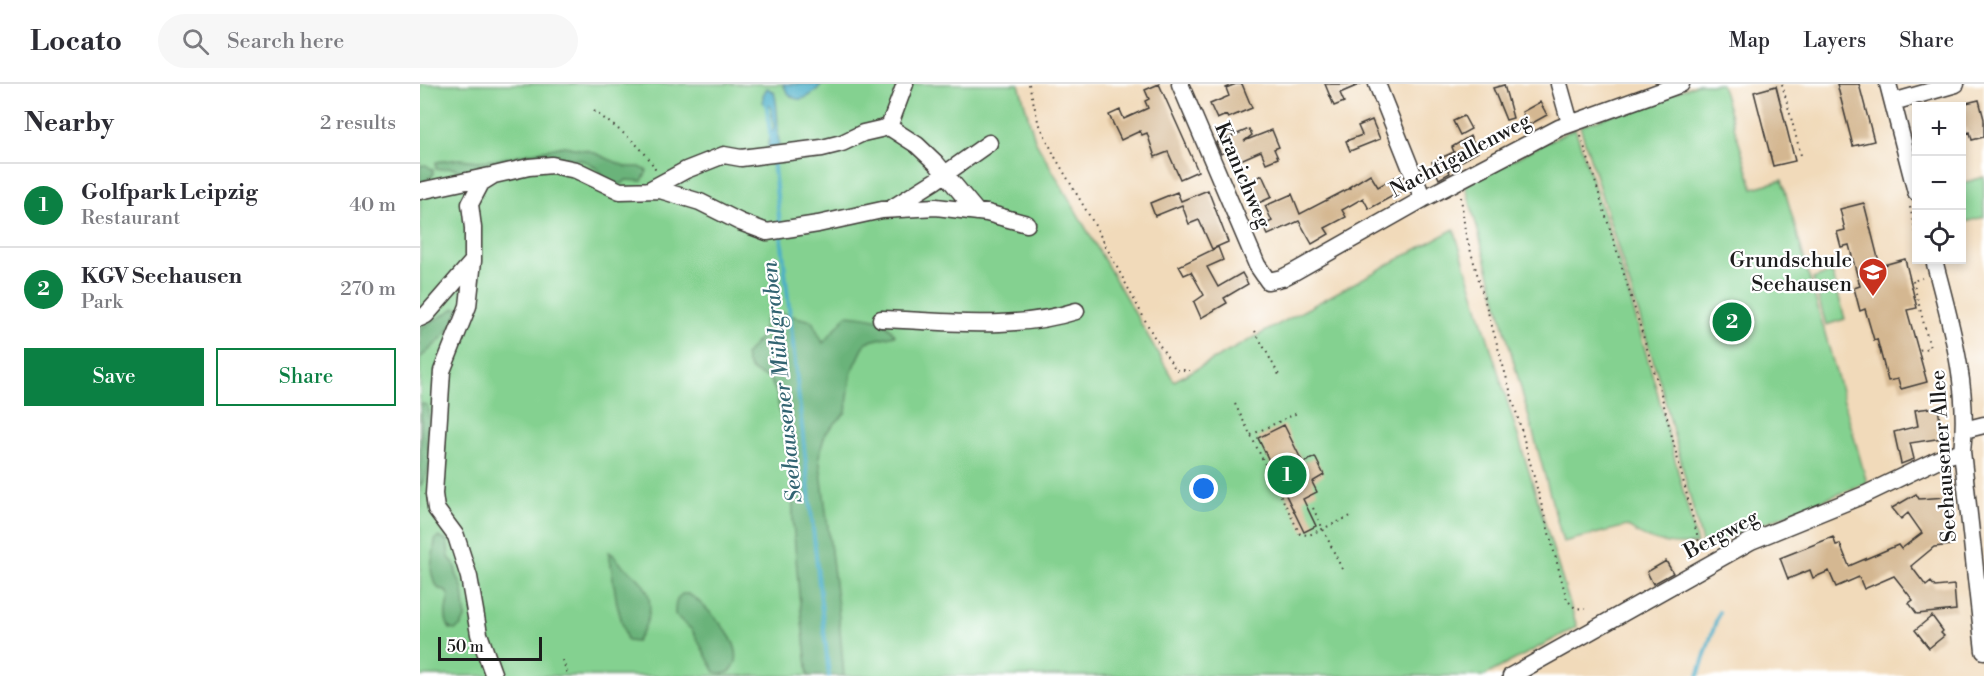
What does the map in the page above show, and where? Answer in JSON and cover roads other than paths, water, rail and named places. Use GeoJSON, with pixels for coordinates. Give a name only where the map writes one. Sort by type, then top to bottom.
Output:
{"type":"FeatureCollection","features":[{"type":"Feature","properties":{"kind":"street"},"geometry":{"type":"LineString","coordinates":[[889,127],[905,84]]}},
{"type":"Feature","properties":{"kind":"street","name":"Kranichweg"},"geometry":{"type":"LineString","coordinates":[[1180,84],[1257,265],[1268,281]]}},
{"type":"Feature","properties":{"kind":"street"},"geometry":{"type":"LineString","coordinates":[[1377,84],[1423,199]]}},
{"type":"Feature","properties":{"kind":"street"},"geometry":{"type":"LineString","coordinates":[[1559,84],[1573,122]]}},
{"type":"Feature","properties":{"kind":"street","name":"Nachtigallenweg"},"geometry":{"type":"LineString","coordinates":[[1268,281],[1294,272],[1423,199],[1573,122],[1681,84]]}},
{"type":"Feature","properties":{"kind":"street"},"geometry":{"type":"LineString","coordinates":[[1888,84],[1912,173]]}},
{"type":"Feature","properties":{"kind":"street"},"geometry":{"type":"LineString","coordinates":[[1893,102],[1956,84]]}},
{"type":"Feature","properties":{"kind":"street"},"geometry":{"type":"LineString","coordinates":[[648,190],[686,170],[724,154],[741,158],[822,148],[863,133],[889,127],[917,146],[945,174],[977,212]]}},
{"type":"Feature","properties":{"kind":"street"},"geometry":{"type":"LineString","coordinates":[[889,210],[989,143]]}},
{"type":"Feature","properties":{"kind":"street"},"geometry":{"type":"LineString","coordinates":[[420,190],[529,167],[552,165],[576,170],[620,191],[660,190],[700,202],[740,222],[767,231],[889,210],[936,207],[977,212],[1027,224]]}},
{"type":"Feature","properties":{"kind":"street"},"geometry":{"type":"LineString","coordinates":[[494,175],[481,183],[470,204],[473,261],[468,306],[442,370],[434,494],[436,509],[456,536],[469,577],[479,634],[494,676]]}},
{"type":"Feature","properties":{"kind":"street"},"geometry":{"type":"LineString","coordinates":[[420,318],[426,315],[473,261]]}},
{"type":"Feature","properties":{"kind":"street","name":"Seehausener Allee"},"geometry":{"type":"LineString","coordinates":[[1935,264],[1959,362],[1964,430],[1962,451],[1984,651]]}},
{"type":"Feature","properties":{"kind":"street"},"geometry":{"type":"LineString","coordinates":[[443,295],[468,306]]}},
{"type":"Feature","properties":{"kind":"street"},"geometry":{"type":"LineString","coordinates":[[882,319],[973,325],[1059,316],[1076,311]]}},
{"type":"Feature","properties":{"kind":"street"},"geometry":{"type":"LineString","coordinates":[[1964,430],[1984,425]]}},
{"type":"Feature","properties":{"kind":"street","name":"Bergweg"},"geometry":{"type":"LineString","coordinates":[[1511,676],[1751,541],[1866,494],[1941,458],[1962,451]]}},
{"type":"Feature","properties":{"kind":"water"},"geometry":{"type":"Polygon","coordinates":[[[783,84],[822,84],[807,97],[796,99],[787,92],[783,84]]]}},
{"type":"Feature","properties":{"kind":"water"},"geometry":{"type":"Polygon","coordinates":[[[767,88],[774,92],[776,98],[779,145],[768,149],[768,142],[774,127],[771,107],[763,102],[763,95],[767,88]]]}},
{"type":"Feature","properties":{"kind":"waterway","name":"Seehausener Mühlgraben"},"geometry":{"type":"LineString","coordinates":[[766,100],[771,140]]}},
{"type":"Feature","properties":{"kind":"waterway","name":"Seehausener Mühlgraben"},"geometry":{"type":"LineString","coordinates":[[773,159],[780,226]]}},
{"type":"Feature","properties":{"kind":"waterway","name":"Seehausener Mühlgraben"},"geometry":{"type":"LineString","coordinates":[[781,234],[829,676]]}},
{"type":"Feature","properties":{"kind":"waterway"},"geometry":{"type":"LineString","coordinates":[[1698,676],[1719,612]]}},
{"type":"Feature","properties":{"kind":"place","name":"Grundschule Seehausen"},"geometry":{"type":"Point","coordinates":[1873,298]}},
{"type":"Feature","properties":{"kind":"place","name":"KGV Seehausen"},"geometry":{"type":"Point","coordinates":[1732,322]}},
{"type":"Feature","properties":{"kind":"place","name":"Golfpark Leipzig"},"geometry":{"type":"Point","coordinates":[1287,475]}}]}
